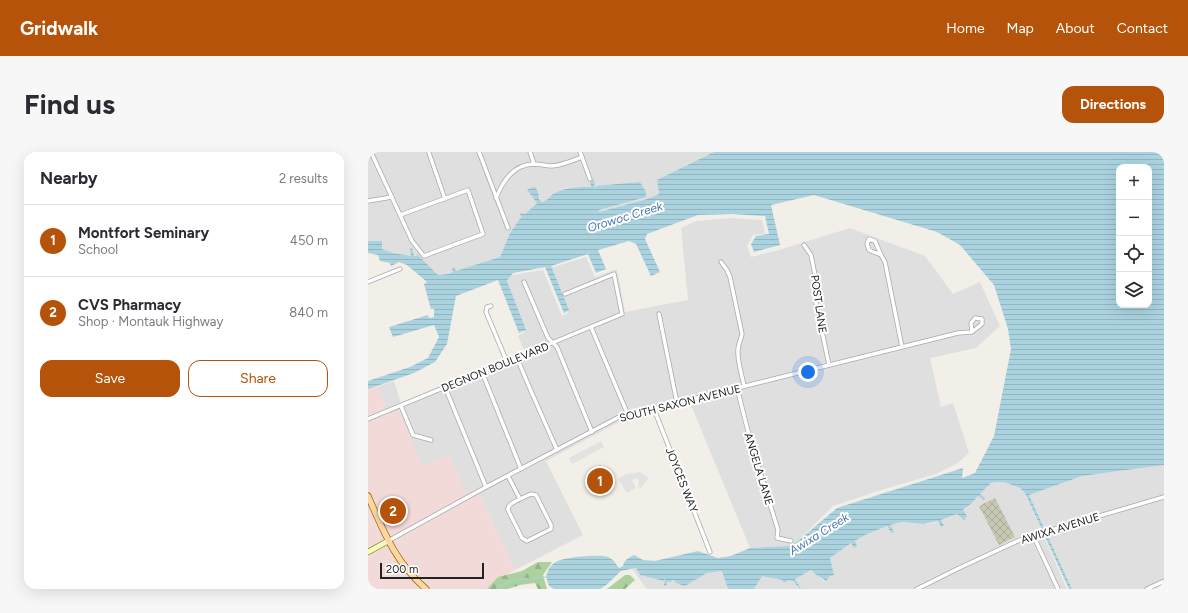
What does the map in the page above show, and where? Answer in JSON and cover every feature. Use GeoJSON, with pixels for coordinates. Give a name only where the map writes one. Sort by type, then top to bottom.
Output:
{"type":"FeatureCollection","features":[{"type":"Feature","properties":{"kind":"main road"},"geometry":{"type":"LineString","coordinates":[[368,496],[388,541],[406,569],[426,589]]}},
{"type":"Feature","properties":{"kind":"street"},"geometry":{"type":"LineString","coordinates":[[371,152],[392,197],[400,215],[412,241],[424,256],[484,234],[468,190],[400,215]]}},
{"type":"Feature","properties":{"kind":"street"},"geometry":{"type":"LineString","coordinates":[[429,152],[445,199]]}},
{"type":"Feature","properties":{"kind":"street"},"geometry":{"type":"LineString","coordinates":[[479,152],[508,228]]}},
{"type":"Feature","properties":{"kind":"street"},"geometry":{"type":"LineString","coordinates":[[530,152],[534,164]]}},
{"type":"Feature","properties":{"kind":"street"},"geometry":{"type":"LineString","coordinates":[[580,152],[590,179]]}},
{"type":"Feature","properties":{"kind":"street"},"geometry":{"type":"LineString","coordinates":[[496,198],[505,180],[513,172],[524,166],[534,164],[553,166],[567,163],[582,157]]}},
{"type":"Feature","properties":{"kind":"street"},"geometry":{"type":"LineString","coordinates":[[368,201],[392,197]]}},
{"type":"Feature","properties":{"kind":"street"},"geometry":{"type":"LineString","coordinates":[[880,255],[869,250],[867,244],[869,239],[875,240],[880,255],[885,262],[902,347]]}},
{"type":"Feature","properties":{"kind":"street","name":"POST LANE"},"geometry":{"type":"LineString","coordinates":[[804,245],[812,255],[818,290],[816,303],[829,365]]}},
{"type":"Feature","properties":{"kind":"street"},"geometry":{"type":"LineString","coordinates":[[722,262],[730,276],[742,334],[738,348],[738,356],[744,386]]}},
{"type":"Feature","properties":{"kind":"street"},"geometry":{"type":"LineString","coordinates":[[368,282],[400,268]]}},
{"type":"Feature","properties":{"kind":"street","name":"DEGNON BOULEVARD"},"geometry":{"type":"LineString","coordinates":[[368,419],[622,314],[614,274],[564,294]]}},
{"type":"Feature","properties":{"kind":"street"},"geometry":{"type":"LineString","coordinates":[[524,282],[548,338],[556,347],[592,432]]}},
{"type":"Feature","properties":{"kind":"street"},"geometry":{"type":"LineString","coordinates":[[491,306],[487,307],[486,312],[507,362]]}},
{"type":"Feature","properties":{"kind":"street"},"geometry":{"type":"LineString","coordinates":[[659,314],[677,403]]}},
{"type":"Feature","properties":{"kind":"street"},"geometry":{"type":"LineString","coordinates":[[591,327],[628,415]]}},
{"type":"Feature","properties":{"kind":"street","name":"SOUTH SAXON AVENUE"},"geometry":{"type":"LineString","coordinates":[[388,541],[486,487],[617,418],[958,333],[972,332]]}},
{"type":"Feature","properties":{"kind":"street"},"geometry":{"type":"LineString","coordinates":[[517,358],[558,450]]}},
{"type":"Feature","properties":{"kind":"street"},"geometry":{"type":"LineString","coordinates":[[482,372],[521,469]]}},
{"type":"Feature","properties":{"kind":"street"},"geometry":{"type":"LineString","coordinates":[[445,387],[486,487]]}},
{"type":"Feature","properties":{"kind":"street","name":"ANGELA LANE"},"geometry":{"type":"LineString","coordinates":[[737,388],[751,443],[778,530],[778,538],[791,541]]}},
{"type":"Feature","properties":{"kind":"street"},"geometry":{"type":"LineString","coordinates":[[401,406],[413,434],[431,440]]}},
{"type":"Feature","properties":{"kind":"street","name":"JOYCES WAY"},"geometry":{"type":"LineString","coordinates":[[654,409],[710,552]]}},
{"type":"Feature","properties":{"kind":"street"},"geometry":{"type":"LineString","coordinates":[[508,476],[520,499]]}},
{"type":"Feature","properties":{"kind":"street"},"geometry":{"type":"LineString","coordinates":[[531,494],[536,495],[551,525],[551,529],[527,541],[522,538],[508,510],[510,504],[520,499],[531,494]]}},
{"type":"Feature","properties":{"kind":"street","name":"AWIXA AVENUE"},"geometry":{"type":"LineString","coordinates":[[917,589],[1024,538],[1164,497]]}},
{"type":"Feature","properties":{"kind":"street"},"geometry":{"type":"LineString","coordinates":[[1033,535],[1058,589]]}},
{"type":"Feature","properties":{"kind":"street"},"geometry":{"type":"LineString","coordinates":[[368,552],[388,541]]}},
{"type":"Feature","properties":{"kind":"street"},"geometry":{"type":"LineString","coordinates":[[1147,589],[1164,581]]}},
{"type":"Feature","properties":{"kind":"shaded area"},"geometry":{"type":"Polygon","coordinates":[[[368,152],[714,152],[657,180],[659,194],[647,199],[599,212],[596,187],[595,190],[591,181],[591,187],[566,188],[553,194],[545,202],[540,201],[539,194],[531,188],[528,190],[537,203],[525,214],[521,213],[523,216],[510,233],[500,257],[456,272],[454,267],[454,272],[438,275],[418,255],[417,257],[414,256],[410,248],[412,256],[393,253],[382,249],[382,241],[368,241],[368,152]]]}},
{"type":"Feature","properties":{"kind":"shaded area"},"geometry":{"type":"Polygon","coordinates":[[[730,218],[762,220],[765,234],[753,235],[747,246],[751,257],[850,228],[925,256],[953,294],[980,282],[1000,326],[976,348],[930,358],[941,407],[953,403],[969,453],[958,463],[936,474],[833,506],[798,541],[788,546],[750,548],[691,405],[619,422],[546,461],[583,535],[515,570],[476,488],[466,493],[422,467],[399,410],[388,415],[379,386],[394,381],[401,403],[525,352],[518,336],[525,332],[506,284],[512,275],[543,270],[562,316],[568,313],[550,268],[586,257],[595,277],[617,269],[625,312],[688,300],[681,228],[696,221],[730,218]]]}},
{"type":"Feature","properties":{"kind":"shaded area"},"geometry":{"type":"Polygon","coordinates":[[[379,386],[388,415],[399,410],[422,466],[450,455],[466,493],[476,488],[515,570],[495,581],[490,589],[368,589],[368,389],[379,386]]]}},
{"type":"Feature","properties":{"kind":"shaded area"},"geometry":{"type":"Polygon","coordinates":[[[601,441],[604,447],[572,464],[569,458],[601,441]]]}},
{"type":"Feature","properties":{"kind":"shaded area"},"geometry":{"type":"Polygon","coordinates":[[[1164,465],[1164,589],[1072,589],[1029,495],[1082,476],[1164,465]]]}},
{"type":"Feature","properties":{"kind":"shaded area"},"geometry":{"type":"Polygon","coordinates":[[[640,472],[649,478],[641,488],[638,487],[639,481],[637,478],[632,480],[636,488],[627,493],[618,479],[626,474],[640,472]]]}},
{"type":"Feature","properties":{"kind":"shaded area"},"geometry":{"type":"Polygon","coordinates":[[[1004,482],[1020,488],[1025,493],[1067,589],[801,589],[795,579],[811,570],[824,581],[830,576],[834,575],[830,558],[851,543],[857,546],[855,541],[887,526],[890,533],[890,525],[902,522],[923,524],[933,523],[950,517],[963,511],[991,483],[1004,482]]]}},
{"type":"Feature","properties":{"kind":"shaded area"},"geometry":{"type":"Polygon","coordinates":[[[995,498],[1015,537],[999,545],[979,506],[995,498]]]}},
{"type":"Feature","properties":{"kind":"shaded area"},"geometry":{"type":"Polygon","coordinates":[[[636,568],[640,575],[664,581],[661,575],[666,576],[667,586],[668,580],[675,581],[685,586],[707,573],[723,571],[728,589],[647,589],[632,569],[636,568]]]}},
{"type":"Feature","properties":{"kind":"shaded area"},"geometry":{"type":"Polygon","coordinates":[[[761,575],[793,581],[800,589],[754,589],[761,575]]]}},
{"type":"Feature","properties":{"kind":"green space"},"geometry":{"type":"Polygon","coordinates":[[[538,562],[552,562],[543,575],[547,589],[538,589],[535,583],[520,585],[508,589],[487,589],[498,577],[522,571],[538,562]]]}},
{"type":"Feature","properties":{"kind":"green space"},"geometry":{"type":"Polygon","coordinates":[[[625,575],[630,575],[635,580],[625,589],[607,589],[625,575]]]}},
{"type":"Feature","properties":{"kind":"water","name":"Orowoc Creek"},"geometry":{"type":"Polygon","coordinates":[[[714,152],[1164,152],[1164,465],[1082,476],[1029,495],[1072,589],[1069,589],[1025,493],[1020,488],[1004,482],[996,482],[991,483],[980,494],[985,498],[984,500],[978,496],[963,510],[967,516],[964,520],[957,514],[941,520],[944,526],[941,527],[938,521],[923,524],[902,522],[890,525],[894,532],[891,533],[887,526],[865,535],[855,541],[857,546],[854,548],[851,543],[830,558],[834,575],[830,576],[826,581],[811,570],[795,579],[801,589],[793,581],[787,580],[787,582],[783,582],[783,580],[762,576],[754,589],[728,589],[722,571],[707,573],[685,586],[672,580],[671,582],[668,582],[668,580],[666,586],[664,585],[666,576],[664,581],[640,575],[636,568],[621,571],[600,589],[554,589],[549,586],[546,577],[548,570],[554,563],[573,557],[604,556],[613,560],[619,568],[623,566],[627,559],[634,555],[643,560],[655,561],[698,551],[718,558],[731,556],[750,548],[788,546],[798,541],[837,508],[963,468],[962,478],[975,473],[994,436],[1011,349],[1008,329],[994,285],[960,245],[937,232],[814,195],[771,205],[780,245],[754,252],[751,244],[756,236],[769,234],[765,216],[732,214],[698,215],[647,234],[645,239],[660,272],[651,276],[636,244],[629,241],[598,250],[606,269],[596,273],[588,254],[551,266],[569,310],[564,313],[545,267],[513,273],[507,281],[526,330],[519,333],[498,280],[456,296],[447,344],[435,362],[414,373],[368,389],[368,381],[410,367],[428,358],[439,337],[434,325],[393,337],[389,327],[428,315],[429,318],[434,317],[434,309],[431,309],[424,284],[427,282],[407,265],[399,262],[391,266],[390,263],[380,261],[378,255],[368,253],[368,241],[382,241],[382,249],[393,253],[411,256],[410,248],[412,248],[414,256],[417,256],[417,254],[438,275],[448,274],[453,272],[452,268],[454,267],[456,271],[500,257],[510,233],[522,216],[520,215],[521,213],[525,214],[537,203],[527,190],[531,188],[535,187],[539,199],[542,202],[553,194],[568,188],[591,187],[590,180],[594,180],[595,190],[596,186],[640,182],[646,192],[646,197],[599,210],[599,212],[647,199],[659,194],[657,180],[714,152]]]}},
{"type":"Feature","properties":{"kind":"waterway","name":"Awixa Creek"},"geometry":{"type":"LineString","coordinates":[[496,589],[500,585],[512,581],[527,578],[547,577]]}},
{"type":"Feature","properties":{"kind":"place","name":"Montfort Seminary"},"geometry":{"type":"Point","coordinates":[600,481]}},
{"type":"Feature","properties":{"kind":"place","name":"CVS Pharmacy"},"geometry":{"type":"Point","coordinates":[393,511]}}]}
